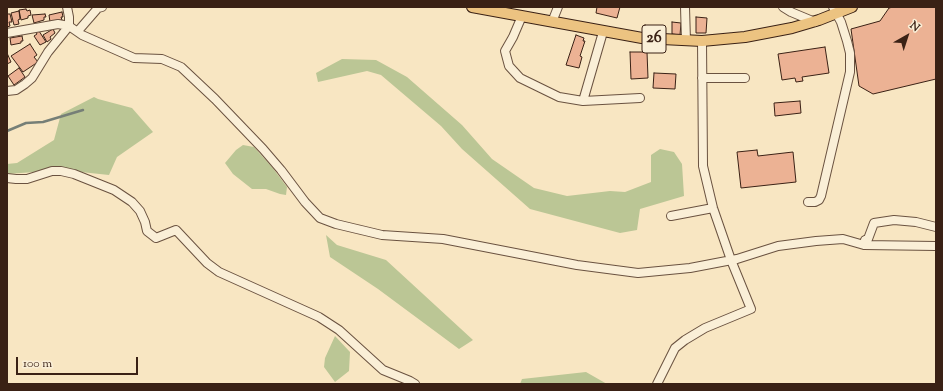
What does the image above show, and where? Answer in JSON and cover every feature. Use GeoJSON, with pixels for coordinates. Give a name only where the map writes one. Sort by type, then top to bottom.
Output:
{"type":"FeatureCollection","features":[{"type":"Feature","properties":{"kind":"main road","name":"26"},"geometry":{"type":"LineString","coordinates":[[472,7],[603,32],[642,38],[686,41],[702,41],[752,36],[792,28],[815,22],[835,10],[852,7]]}},
{"type":"Feature","properties":{"kind":"street"},"geometry":{"type":"LineString","coordinates":[[7,91],[16,90],[32,78],[48,52],[69,26],[67,7]]}},
{"type":"Feature","properties":{"kind":"street"},"geometry":{"type":"LineString","coordinates":[[78,32],[98,8],[102,7]]}},
{"type":"Feature","properties":{"kind":"street"},"geometry":{"type":"LineString","coordinates":[[552,22],[558,7]]}},
{"type":"Feature","properties":{"kind":"street"},"geometry":{"type":"LineString","coordinates":[[685,7],[686,41]]}},
{"type":"Feature","properties":{"kind":"street"},"geometry":{"type":"LineString","coordinates":[[783,7],[815,22]]}},
{"type":"Feature","properties":{"kind":"street"},"geometry":{"type":"LineString","coordinates":[[808,202],[818,200],[821,196],[850,72],[850,53],[843,28],[835,10]]}},
{"type":"Feature","properties":{"kind":"street"},"geometry":{"type":"LineString","coordinates":[[522,16],[505,51],[509,66],[520,78],[559,97],[583,101],[640,98]]}},
{"type":"Feature","properties":{"kind":"street"},"geometry":{"type":"LineString","coordinates":[[7,33],[58,24],[69,26],[82,35],[134,58],[162,59],[181,67],[215,99],[263,149],[305,202],[320,218],[336,224],[382,235],[443,239],[577,265],[638,273],[690,268],[731,260],[778,246],[816,241],[843,239],[865,243],[936,246]]}},
{"type":"Feature","properties":{"kind":"street"},"geometry":{"type":"LineString","coordinates":[[583,101],[603,32]]}},
{"type":"Feature","properties":{"kind":"street"},"geometry":{"type":"LineString","coordinates":[[656,384],[675,348],[680,344],[706,328],[751,309],[731,260],[713,208],[703,166],[702,41]]}},
{"type":"Feature","properties":{"kind":"street"},"geometry":{"type":"LineString","coordinates":[[702,78],[745,78]]}},
{"type":"Feature","properties":{"kind":"street"},"geometry":{"type":"LineString","coordinates":[[7,178],[27,179],[52,171],[61,171],[74,174],[114,190],[132,202],[140,212],[145,222],[147,231],[156,238],[176,230],[207,263],[219,272],[319,317],[339,330],[383,370],[415,384]]}},
{"type":"Feature","properties":{"kind":"street"},"geometry":{"type":"LineString","coordinates":[[670,216],[713,208]]}},
{"type":"Feature","properties":{"kind":"street"},"geometry":{"type":"LineString","coordinates":[[865,243],[874,223],[894,220],[936,226]]}},
{"type":"Feature","properties":{"kind":"green space"},"geometry":{"type":"Polygon","coordinates":[[[342,59],[376,60],[407,77],[462,125],[492,159],[534,188],[567,196],[610,191],[625,192],[651,182],[651,155],[660,149],[674,152],[682,164],[684,196],[640,209],[637,230],[620,233],[530,209],[462,149],[441,126],[381,75],[367,71],[318,82],[316,73],[342,59]]]}},
{"type":"Feature","properties":{"kind":"green space"},"geometry":{"type":"Polygon","coordinates":[[[94,97],[132,108],[153,132],[117,157],[109,175],[62,170],[7,174],[7,164],[17,163],[54,140],[61,114],[94,97]]]}},
{"type":"Feature","properties":{"kind":"green space"},"geometry":{"type":"Polygon","coordinates":[[[243,145],[254,147],[272,167],[287,187],[286,195],[266,189],[252,189],[233,174],[225,163],[236,150],[243,145]]]}},
{"type":"Feature","properties":{"kind":"green space"},"geometry":{"type":"Polygon","coordinates":[[[326,235],[337,245],[386,260],[473,340],[459,349],[378,289],[330,257],[326,235]]]}},
{"type":"Feature","properties":{"kind":"green space"},"geometry":{"type":"Polygon","coordinates":[[[335,336],[350,352],[349,371],[335,382],[324,367],[325,358],[335,336]]]}},
{"type":"Feature","properties":{"kind":"green space"},"geometry":{"type":"Polygon","coordinates":[[[586,372],[607,384],[520,384],[522,379],[586,372]]]}},
{"type":"Feature","properties":{"kind":"building"},"geometry":{"type":"Polygon","coordinates":[[[597,7],[620,7],[617,18],[596,13],[597,7]]]}},
{"type":"Feature","properties":{"kind":"building"},"geometry":{"type":"Polygon","coordinates":[[[936,7],[936,79],[873,94],[859,86],[851,29],[880,21],[889,8],[936,7]]]}},
{"type":"Feature","properties":{"kind":"building"},"geometry":{"type":"Polygon","coordinates":[[[26,9],[27,11],[30,10],[31,15],[28,16],[28,18],[21,20],[19,10],[26,9]]]}},
{"type":"Feature","properties":{"kind":"building"},"geometry":{"type":"Polygon","coordinates":[[[19,11],[19,24],[14,25],[11,13],[19,11]]]}},
{"type":"Feature","properties":{"kind":"building"},"geometry":{"type":"Polygon","coordinates":[[[62,12],[62,20],[50,22],[49,15],[62,12]]]}},
{"type":"Feature","properties":{"kind":"building"},"geometry":{"type":"Polygon","coordinates":[[[7,14],[10,14],[12,22],[9,22],[10,26],[7,27],[7,14]]]}},
{"type":"Feature","properties":{"kind":"building"},"geometry":{"type":"Polygon","coordinates":[[[45,14],[46,17],[44,17],[44,20],[34,23],[32,15],[45,14]]]}},
{"type":"Feature","properties":{"kind":"building"},"geometry":{"type":"Polygon","coordinates":[[[696,17],[707,18],[706,33],[696,33],[696,17]]]}},
{"type":"Feature","properties":{"kind":"building"},"geometry":{"type":"Polygon","coordinates":[[[672,22],[681,23],[680,35],[672,34],[672,22]]]}},
{"type":"Feature","properties":{"kind":"building"},"geometry":{"type":"Polygon","coordinates":[[[53,29],[55,33],[47,42],[43,35],[53,29]]]}},
{"type":"Feature","properties":{"kind":"building"},"geometry":{"type":"Polygon","coordinates":[[[37,31],[39,31],[46,42],[40,45],[34,36],[37,34],[37,31]]]}},
{"type":"Feature","properties":{"kind":"building"},"geometry":{"type":"Polygon","coordinates":[[[576,35],[584,38],[583,41],[585,41],[580,56],[582,57],[579,68],[566,65],[576,35]]]}},
{"type":"Feature","properties":{"kind":"building"},"geometry":{"type":"Polygon","coordinates":[[[22,36],[23,41],[21,41],[21,43],[11,45],[10,38],[22,36]]]}},
{"type":"Feature","properties":{"kind":"building"},"geometry":{"type":"Polygon","coordinates":[[[30,44],[37,55],[34,57],[38,62],[23,72],[11,56],[30,44]]]}},
{"type":"Feature","properties":{"kind":"building"},"geometry":{"type":"Polygon","coordinates":[[[825,47],[829,73],[802,77],[803,81],[796,82],[795,78],[782,80],[778,54],[825,47]]]}},
{"type":"Feature","properties":{"kind":"building"},"geometry":{"type":"Polygon","coordinates":[[[630,52],[647,52],[648,78],[631,79],[630,52]]]}},
{"type":"Feature","properties":{"kind":"building"},"geometry":{"type":"Polygon","coordinates":[[[7,53],[11,62],[7,64],[7,53]]]}},
{"type":"Feature","properties":{"kind":"building"},"geometry":{"type":"Polygon","coordinates":[[[19,68],[25,77],[14,85],[8,76],[19,68]]]}},
{"type":"Feature","properties":{"kind":"building"},"geometry":{"type":"Polygon","coordinates":[[[654,73],[676,74],[675,89],[653,88],[654,73]]]}},
{"type":"Feature","properties":{"kind":"building"},"geometry":{"type":"Polygon","coordinates":[[[800,101],[801,113],[775,116],[774,103],[800,101]]]}},
{"type":"Feature","properties":{"kind":"building"},"geometry":{"type":"Polygon","coordinates":[[[757,150],[758,156],[793,152],[796,182],[741,188],[737,152],[757,150]]]}},
{"type":"Feature","properties":{"kind":"waterway"},"geometry":{"type":"LineString","coordinates":[[7,131],[26,123],[43,122],[83,110]]}}]}
